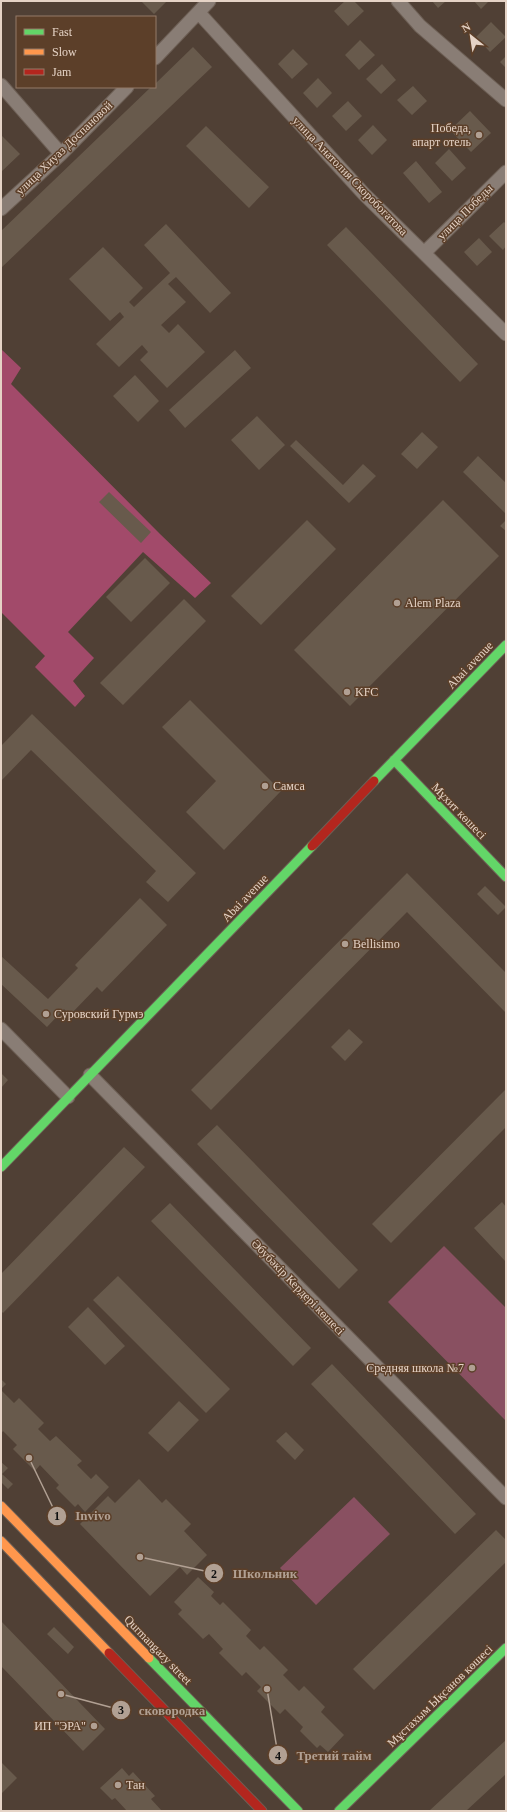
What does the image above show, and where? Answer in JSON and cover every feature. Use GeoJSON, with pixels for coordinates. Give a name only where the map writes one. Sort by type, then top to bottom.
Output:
{"type":"FeatureCollection","features":[{"type":"Feature","properties":{"kind":"street"},"geometry":{"type":"LineString","coordinates":[[156,57],[209,1]]}},
{"type":"Feature","properties":{"kind":"street"},"geometry":{"type":"LineString","coordinates":[[398,1],[420,26],[506,100]]}},
{"type":"Feature","properties":{"kind":"street","name":"улица Анатолия Скоробогатова"},"geometry":{"type":"LineString","coordinates":[[199,13],[364,194],[506,334]]}},
{"type":"Feature","properties":{"kind":"street"},"geometry":{"type":"LineString","coordinates":[[1,85],[61,154]]}},
{"type":"Feature","properties":{"kind":"street","name":"улица Хиуаз Доспановой"},"geometry":{"type":"LineString","coordinates":[[1,209],[61,154],[126,88]]}},
{"type":"Feature","properties":{"kind":"street","name":"улица Победы"},"geometry":{"type":"LineString","coordinates":[[424,253],[506,172]]}},
{"type":"Feature","properties":{"kind":"street","name":"Abai avenue"},"geometry":{"type":"LineString","coordinates":[[1,1167],[506,645]]}},
{"type":"Feature","properties":{"kind":"street","name":"Мұхит көшесі"},"geometry":{"type":"LineString","coordinates":[[394,760],[506,878]]}},
{"type":"Feature","properties":{"kind":"street"},"geometry":{"type":"LineString","coordinates":[[1,1029],[68,1098]]}},
{"type":"Feature","properties":{"kind":"street","name":"Әбубәкір Кердері көшесі"},"geometry":{"type":"LineString","coordinates":[[90,1075],[506,1498]]}},
{"type":"Feature","properties":{"kind":"street","name":"Qurmangazy street"},"geometry":{"type":"LineString","coordinates":[[1,1506],[298,1811]]}},
{"type":"Feature","properties":{"kind":"street"},"geometry":{"type":"LineString","coordinates":[[1,1542],[262,1811]]}},
{"type":"Feature","properties":{"kind":"street","name":"Мұстахым Ықсанов көшесі"},"geometry":{"type":"LineString","coordinates":[[339,1811],[506,1648]]}},
{"type":"Feature","properties":{"kind":"shaded area"},"geometry":{"type":"Polygon","coordinates":[[[1,349],[21,368],[11,384],[160,534],[211,583],[195,598],[143,552],[68,632],[94,658],[73,681],[85,696],[75,707],[35,667],[45,656],[1,612],[1,349]]]}},
{"type":"Feature","properties":{"kind":"shaded area"},"geometry":{"type":"Polygon","coordinates":[[[444,1246],[506,1308],[506,1421],[388,1302],[444,1246]]]}},
{"type":"Feature","properties":{"kind":"shaded area"},"geometry":{"type":"Polygon","coordinates":[[[354,1497],[390,1534],[316,1605],[280,1568],[354,1497]]]}},
{"type":"Feature","properties":{"kind":"building"},"geometry":{"type":"Polygon","coordinates":[[[141,1],[167,1],[154,14],[141,1]]]}},
{"type":"Feature","properties":{"kind":"building"},"geometry":{"type":"Polygon","coordinates":[[[345,1],[354,1],[364,11],[348,26],[334,11],[345,1]]]}},
{"type":"Feature","properties":{"kind":"building"},"geometry":{"type":"Polygon","coordinates":[[[432,1],[446,1],[438,8],[432,1]]]}},
{"type":"Feature","properties":{"kind":"building"},"geometry":{"type":"Polygon","coordinates":[[[474,1],[489,1],[481,9],[474,1]]]}},
{"type":"Feature","properties":{"kind":"building"},"geometry":{"type":"Polygon","coordinates":[[[491,22],[506,37],[490,52],[476,37],[491,22]]]}},
{"type":"Feature","properties":{"kind":"building"},"geometry":{"type":"Polygon","coordinates":[[[360,40],[375,55],[359,70],[345,55],[360,40]]]}},
{"type":"Feature","properties":{"kind":"building"},"geometry":{"type":"Polygon","coordinates":[[[193,47],[212,67],[1,268],[1,231],[150,88],[156,88],[156,83],[193,47]]]}},
{"type":"Feature","properties":{"kind":"building"},"geometry":{"type":"Polygon","coordinates":[[[293,49],[308,64],[292,79],[278,64],[293,49]]]}},
{"type":"Feature","properties":{"kind":"building"},"geometry":{"type":"Polygon","coordinates":[[[506,56],[506,68],[500,62],[506,56]]]}},
{"type":"Feature","properties":{"kind":"building"},"geometry":{"type":"Polygon","coordinates":[[[382,64],[396,80],[381,94],[366,79],[382,64]]]}},
{"type":"Feature","properties":{"kind":"building"},"geometry":{"type":"Polygon","coordinates":[[[318,78],[332,93],[317,108],[303,93],[318,78]]]}},
{"type":"Feature","properties":{"kind":"building"},"geometry":{"type":"Polygon","coordinates":[[[413,86],[427,101],[412,115],[397,100],[413,86]]]}},
{"type":"Feature","properties":{"kind":"building"},"geometry":{"type":"Polygon","coordinates":[[[348,101],[362,116],[346,131],[332,116],[348,101]]]}},
{"type":"Feature","properties":{"kind":"building"},"geometry":{"type":"Polygon","coordinates":[[[470,111],[491,133],[471,152],[450,130],[470,111]]]}},
{"type":"Feature","properties":{"kind":"building"},"geometry":{"type":"Polygon","coordinates":[[[373,125],[387,140],[372,155],[358,140],[373,125]]]}},
{"type":"Feature","properties":{"kind":"building"},"geometry":{"type":"Polygon","coordinates":[[[206,126],[269,187],[249,208],[186,146],[206,126]]]}},
{"type":"Feature","properties":{"kind":"building"},"geometry":{"type":"Polygon","coordinates":[[[1,135],[20,154],[1,172],[1,135]]]}},
{"type":"Feature","properties":{"kind":"building"},"geometry":{"type":"Polygon","coordinates":[[[449,149],[466,168],[452,181],[435,163],[449,149]]]}},
{"type":"Feature","properties":{"kind":"building"},"geometry":{"type":"Polygon","coordinates":[[[416,161],[442,192],[429,203],[403,173],[416,161]]]}},
{"type":"Feature","properties":{"kind":"building"},"geometry":{"type":"Polygon","coordinates":[[[504,222],[506,224],[506,246],[503,250],[489,236],[504,222]]]}},
{"type":"Feature","properties":{"kind":"building"},"geometry":{"type":"Polygon","coordinates":[[[166,224],[231,293],[210,313],[176,277],[168,284],[186,302],[161,325],[169,333],[178,324],[205,352],[167,388],[140,360],[148,352],[142,345],[119,367],[96,344],[124,317],[120,312],[110,321],[69,279],[103,247],[143,288],[129,302],[134,307],[170,273],[144,245],[166,224]]]}},
{"type":"Feature","properties":{"kind":"building"},"geometry":{"type":"Polygon","coordinates":[[[346,227],[478,364],[460,382],[327,245],[346,227]]]}},
{"type":"Feature","properties":{"kind":"building"},"geometry":{"type":"Polygon","coordinates":[[[479,238],[492,252],[477,266],[464,252],[479,238]]]}},
{"type":"Feature","properties":{"kind":"building"},"geometry":{"type":"Polygon","coordinates":[[[235,350],[251,368],[185,428],[169,410],[235,350]]]}},
{"type":"Feature","properties":{"kind":"building"},"geometry":{"type":"Polygon","coordinates":[[[135,375],[159,401],[138,422],[113,396],[135,375]]]}},
{"type":"Feature","properties":{"kind":"building"},"geometry":{"type":"Polygon","coordinates":[[[257,416],[285,445],[259,470],[231,440],[257,416]]]}},
{"type":"Feature","properties":{"kind":"building"},"geometry":{"type":"Polygon","coordinates":[[[422,432],[438,447],[417,469],[401,454],[422,432]]]}},
{"type":"Feature","properties":{"kind":"building"},"geometry":{"type":"Polygon","coordinates":[[[296,440],[343,485],[363,464],[376,476],[349,503],[290,446],[296,440]]]}},
{"type":"Feature","properties":{"kind":"building"},"geometry":{"type":"Polygon","coordinates":[[[478,456],[506,483],[506,514],[463,472],[478,456]]]}},
{"type":"Feature","properties":{"kind":"building"},"geometry":{"type":"Polygon","coordinates":[[[109,492],[151,532],[141,543],[99,502],[109,492]]]}},
{"type":"Feature","properties":{"kind":"building","name":"Alem Plaza"},"geometry":{"type":"Polygon","coordinates":[[[443,500],[499,556],[350,706],[294,650],[443,500]]]}},
{"type":"Feature","properties":{"kind":"building"},"geometry":{"type":"Polygon","coordinates":[[[307,520],[336,549],[261,625],[231,596],[307,520]]]}},
{"type":"Feature","properties":{"kind":"building"},"geometry":{"type":"Polygon","coordinates":[[[506,520],[506,531],[500,526],[506,520]]]}},
{"type":"Feature","properties":{"kind":"building"},"geometry":{"type":"Polygon","coordinates":[[[145,558],[170,583],[131,622],[106,597],[145,558]]]}},
{"type":"Feature","properties":{"kind":"building"},"geometry":{"type":"Polygon","coordinates":[[[184,599],[206,621],[123,705],[100,683],[184,599]]]}},
{"type":"Feature","properties":{"kind":"building"},"geometry":{"type":"Polygon","coordinates":[[[190,700],[281,791],[224,850],[186,812],[216,781],[162,727],[190,700]]]}},
{"type":"Feature","properties":{"kind":"building"},"geometry":{"type":"Polygon","coordinates":[[[32,714],[196,873],[168,902],[146,882],[156,871],[31,750],[1,781],[1,746],[32,714]]]}},
{"type":"Feature","properties":{"kind":"building"},"geometry":{"type":"Polygon","coordinates":[[[407,873],[506,973],[506,1013],[407,912],[211,1110],[191,1090],[407,873]]]}},
{"type":"Feature","properties":{"kind":"building"},"geometry":{"type":"Polygon","coordinates":[[[485,886],[506,907],[498,915],[477,894],[485,886]]]}},
{"type":"Feature","properties":{"kind":"building"},"geometry":{"type":"Polygon","coordinates":[[[140,898],[167,925],[102,992],[97,987],[70,1015],[64,1009],[47,1027],[1,984],[1,956],[48,999],[78,968],[75,965],[140,898]]]}},
{"type":"Feature","properties":{"kind":"building"},"geometry":{"type":"Polygon","coordinates":[[[349,1029],[363,1042],[345,1061],[331,1047],[349,1029]]]}},
{"type":"Feature","properties":{"kind":"building"},"geometry":{"type":"Polygon","coordinates":[[[1,1073],[8,1080],[1,1088],[1,1073]]]}},
{"type":"Feature","properties":{"kind":"building"},"geometry":{"type":"Polygon","coordinates":[[[506,1089],[506,1127],[391,1243],[372,1224],[506,1089]]]}},
{"type":"Feature","properties":{"kind":"building"},"geometry":{"type":"Polygon","coordinates":[[[217,1125],[358,1270],[339,1289],[197,1144],[217,1125]]]}},
{"type":"Feature","properties":{"kind":"building"},"geometry":{"type":"Polygon","coordinates":[[[124,1147],[145,1167],[3,1313],[1,1311],[1,1274],[124,1147]]]}},
{"type":"Feature","properties":{"kind":"building"},"geometry":{"type":"Polygon","coordinates":[[[502,1202],[506,1207],[506,1262],[474,1228],[502,1202]]]}},
{"type":"Feature","properties":{"kind":"building"},"geometry":{"type":"Polygon","coordinates":[[[170,1203],[311,1348],[293,1366],[151,1221],[170,1203]]]}},
{"type":"Feature","properties":{"kind":"building"},"geometry":{"type":"Polygon","coordinates":[[[118,1276],[230,1389],[206,1413],[93,1300],[118,1276]]]}},
{"type":"Feature","properties":{"kind":"building"},"geometry":{"type":"Polygon","coordinates":[[[88,1307],[125,1346],[105,1365],[68,1327],[88,1307]]]}},
{"type":"Feature","properties":{"kind":"building"},"geometry":{"type":"Polygon","coordinates":[[[332,1364],[476,1514],[455,1534],[311,1384],[332,1364]]]}},
{"type":"Feature","properties":{"kind":"building"},"geometry":{"type":"Polygon","coordinates":[[[1,1379],[6,1384],[1,1389],[1,1379]]]}},
{"type":"Feature","properties":{"kind":"building"},"geometry":{"type":"Polygon","coordinates":[[[1,1390],[14,1403],[19,1398],[44,1423],[38,1429],[50,1441],[56,1436],[82,1461],[77,1465],[91,1479],[96,1474],[109,1487],[85,1512],[78,1504],[75,1507],[56,1488],[59,1485],[40,1465],[35,1471],[13,1449],[17,1445],[3,1431],[1,1434],[1,1390]]]}},
{"type":"Feature","properties":{"kind":"building"},"geometry":{"type":"Polygon","coordinates":[[[179,1401],[199,1420],[168,1452],[148,1433],[179,1401]]]}},
{"type":"Feature","properties":{"kind":"building"},"geometry":{"type":"Polygon","coordinates":[[[286,1432],[304,1450],[295,1460],[276,1441],[286,1432]]]}},
{"type":"Feature","properties":{"kind":"building"},"geometry":{"type":"Polygon","coordinates":[[[1,1462],[8,1468],[2,1474],[13,1484],[8,1489],[1,1482],[1,1462]]]}},
{"type":"Feature","properties":{"kind":"building"},"geometry":{"type":"Polygon","coordinates":[[[139,1479],[162,1503],[166,1499],[191,1524],[184,1531],[207,1555],[187,1575],[180,1567],[150,1596],[80,1524],[108,1496],[115,1503],[139,1479]]]}},
{"type":"Feature","properties":{"kind":"building"},"geometry":{"type":"Polygon","coordinates":[[[496,1530],[506,1540],[506,1562],[374,1690],[353,1669],[496,1530]]]}},
{"type":"Feature","properties":{"kind":"building"},"geometry":{"type":"Polygon","coordinates":[[[198,1577],[214,1592],[211,1596],[220,1605],[223,1602],[251,1630],[246,1636],[260,1650],[264,1646],[288,1670],[283,1675],[299,1691],[304,1686],[325,1707],[321,1712],[344,1735],[328,1752],[320,1745],[317,1748],[300,1731],[303,1727],[285,1709],[280,1714],[257,1691],[261,1687],[246,1672],[242,1676],[219,1653],[223,1649],[209,1634],[203,1639],[178,1614],[182,1610],[174,1602],[198,1577]]]}},
{"type":"Feature","properties":{"kind":"building"},"geometry":{"type":"Polygon","coordinates":[[[1,1621],[105,1729],[83,1751],[1,1666],[1,1621]]]}},
{"type":"Feature","properties":{"kind":"building"},"geometry":{"type":"Polygon","coordinates":[[[54,1627],[74,1647],[68,1654],[47,1634],[54,1627]]]}},
{"type":"Feature","properties":{"kind":"building"},"geometry":{"type":"Polygon","coordinates":[[[506,1740],[506,1774],[466,1811],[429,1811],[506,1740]]]}},
{"type":"Feature","properties":{"kind":"building"},"geometry":{"type":"Polygon","coordinates":[[[1,1762],[17,1778],[1,1794],[1,1762]]]}},
{"type":"Feature","properties":{"kind":"building"},"geometry":{"type":"Polygon","coordinates":[[[122,1768],[129,1776],[133,1772],[155,1796],[151,1799],[162,1811],[127,1811],[115,1798],[112,1800],[100,1788],[122,1768]]]}},
{"type":"Feature","properties":{"kind":"traffic: fast"},"geometry":{"type":"LineString","coordinates":[[374,781],[506,645]]}},
{"type":"Feature","properties":{"kind":"traffic: fast"},"geometry":{"type":"LineString","coordinates":[[394,760],[506,877]]}},
{"type":"Feature","properties":{"kind":"traffic: fast"},"geometry":{"type":"LineString","coordinates":[[1,1167],[312,846]]}},
{"type":"Feature","properties":{"kind":"traffic: fast"},"geometry":{"type":"LineString","coordinates":[[339,1811],[506,1648]]}},
{"type":"Feature","properties":{"kind":"traffic: fast"},"geometry":{"type":"LineString","coordinates":[[149,1658],[298,1811]]}},
{"type":"Feature","properties":{"kind":"traffic: slow"},"geometry":{"type":"LineString","coordinates":[[1,1506],[149,1658]]}},
{"type":"Feature","properties":{"kind":"traffic: slow"},"geometry":{"type":"LineString","coordinates":[[1,1541],[109,1653]]}},
{"type":"Feature","properties":{"kind":"traffic: jam"},"geometry":{"type":"LineString","coordinates":[[312,846],[374,781]]}},
{"type":"Feature","properties":{"kind":"traffic: jam"},"geometry":{"type":"LineString","coordinates":[[109,1653],[262,1811]]}},
{"type":"Feature","properties":{"kind":"place","name":"Победа, апарт отель"},"geometry":{"type":"Point","coordinates":[479,135]}},
{"type":"Feature","properties":{"kind":"place","name":"Alem Plaza"},"geometry":{"type":"Point","coordinates":[397,603]}},
{"type":"Feature","properties":{"kind":"place","name":"KFC"},"geometry":{"type":"Point","coordinates":[347,692]}},
{"type":"Feature","properties":{"kind":"place","name":"Самса"},"geometry":{"type":"Point","coordinates":[265,786]}},
{"type":"Feature","properties":{"kind":"place","name":"Bellisimo"},"geometry":{"type":"Point","coordinates":[345,944]}},
{"type":"Feature","properties":{"kind":"place","name":"Суровский Гурмэ"},"geometry":{"type":"Point","coordinates":[46,1014]}},
{"type":"Feature","properties":{"kind":"place","name":"Средняя школа №7"},"geometry":{"type":"Point","coordinates":[472,1368]}},
{"type":"Feature","properties":{"kind":"place","name":"Invivo"},"geometry":{"type":"Point","coordinates":[29,1458]}},
{"type":"Feature","properties":{"kind":"place","name":"Школьник"},"geometry":{"type":"Point","coordinates":[140,1557]}},
{"type":"Feature","properties":{"kind":"place","name":"Третий тайм"},"geometry":{"type":"Point","coordinates":[267,1689]}},
{"type":"Feature","properties":{"kind":"place","name":"сковородка"},"geometry":{"type":"Point","coordinates":[61,1694]}},
{"type":"Feature","properties":{"kind":"place","name":"ИП \"ЭРА\""},"geometry":{"type":"Point","coordinates":[94,1726]}},
{"type":"Feature","properties":{"kind":"place","name":"Тан"},"geometry":{"type":"Point","coordinates":[118,1785]}}]}
